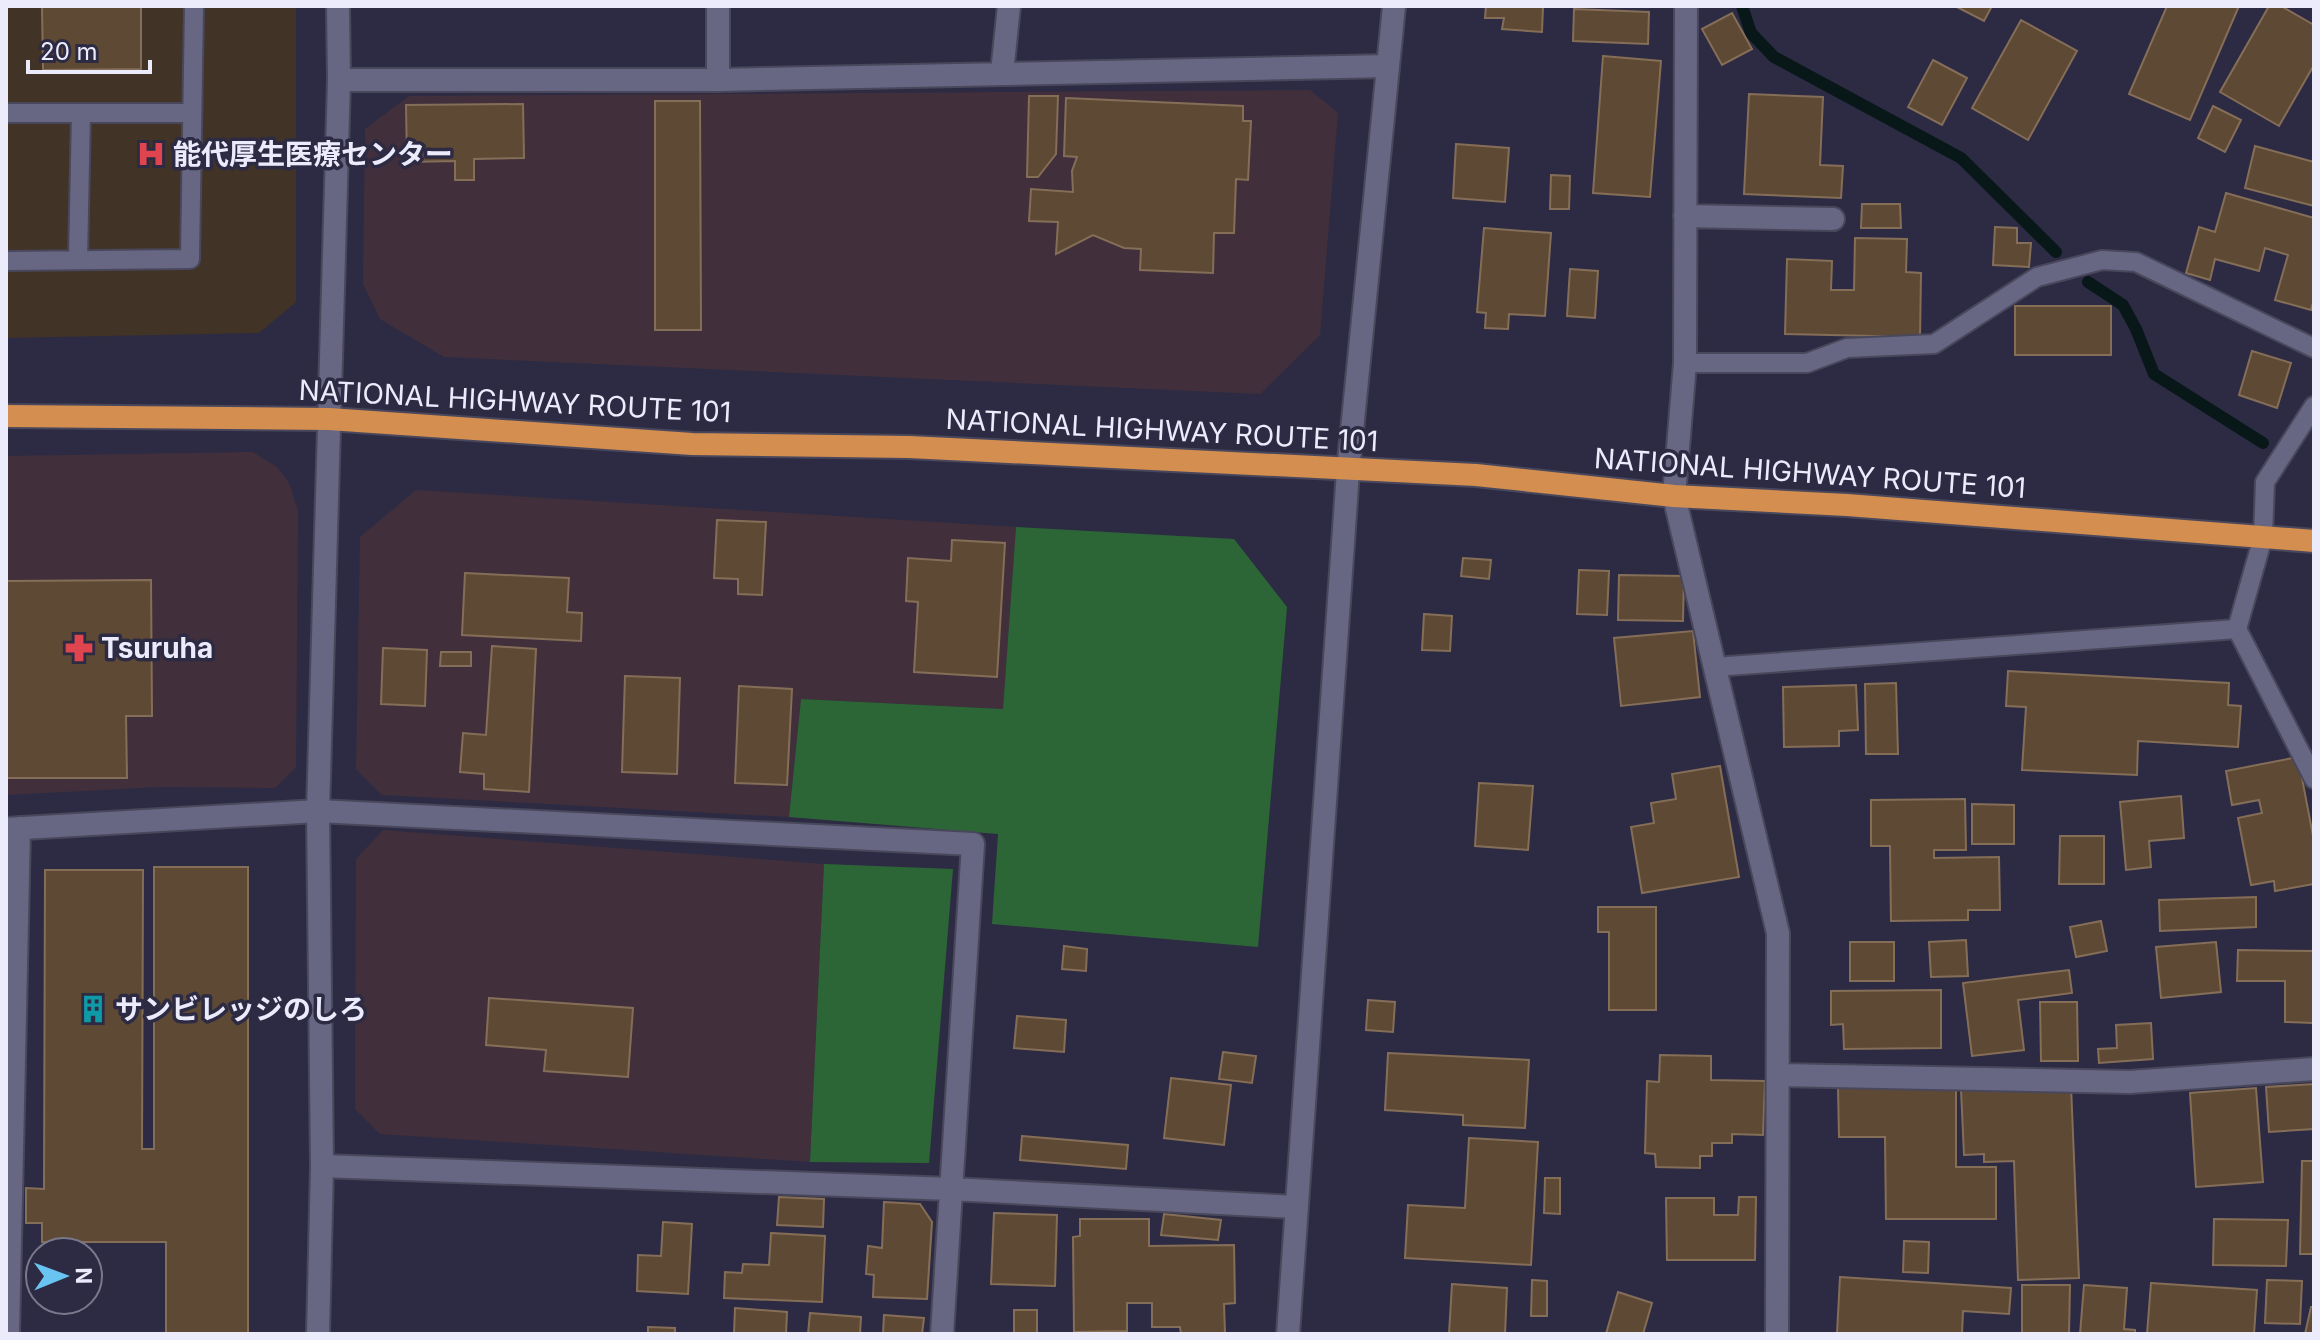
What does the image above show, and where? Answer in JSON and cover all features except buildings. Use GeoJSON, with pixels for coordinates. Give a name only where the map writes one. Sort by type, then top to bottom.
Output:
{"type":"FeatureCollection","features":[{"type":"Feature","properties":{"kind":"highway","name":"NATIONAL HIGHWAY ROUTE 101"},"geometry":{"type":"LineString","coordinates":[[6,416],[329,419],[692,444],[909,447],[1476,475],[1674,496],[1847,505],[2314,541]]}},
{"type":"Feature","properties":{"kind":"street"},"geometry":{"type":"LineString","coordinates":[[318,1334],[322,1166],[318,811],[339,80],[338,6]]}},
{"type":"Feature","properties":{"kind":"street"},"geometry":{"type":"LineString","coordinates":[[718,6],[718,80]]}},
{"type":"Feature","properties":{"kind":"street"},"geometry":{"type":"LineString","coordinates":[[1002,73],[1009,6]]}},
{"type":"Feature","properties":{"kind":"street"},"geometry":{"type":"LineString","coordinates":[[1288,1334],[1348,471],[1394,6]]}},
{"type":"Feature","properties":{"kind":"street"},"geometry":{"type":"LineString","coordinates":[[1686,6],[1685,363],[1674,496],[1778,933],[1777,1334]]}},
{"type":"Feature","properties":{"kind":"street"},"geometry":{"type":"LineString","coordinates":[[339,80],[718,80],[1388,66]]}},
{"type":"Feature","properties":{"kind":"street"},"geometry":{"type":"LineString","coordinates":[[1685,216],[1833,219]]}},
{"type":"Feature","properties":{"kind":"street"},"geometry":{"type":"LineString","coordinates":[[8,1334],[12,829],[318,811],[973,844],[942,1334]]}},
{"type":"Feature","properties":{"kind":"street"},"geometry":{"type":"LineString","coordinates":[[1779,1075],[2130,1082],[2314,1069]]}},
{"type":"Feature","properties":{"kind":"street"},"geometry":{"type":"LineString","coordinates":[[322,1166],[951,1189],[1296,1207]]}},
{"type":"Feature","properties":{"kind":"lane"},"geometry":{"type":"LineString","coordinates":[[6,261],[190,259],[194,6]]}},
{"type":"Feature","properties":{"kind":"lane"},"geometry":{"type":"LineString","coordinates":[[6,113],[192,113]]}},
{"type":"Feature","properties":{"kind":"lane"},"geometry":{"type":"LineString","coordinates":[[78,260],[81,113]]}},
{"type":"Feature","properties":{"kind":"lane"},"geometry":{"type":"LineString","coordinates":[[1685,363],[1807,363],[1847,348],[1934,344],[2037,277],[2102,260],[2136,262],[2314,348]]}},
{"type":"Feature","properties":{"kind":"lane"},"geometry":{"type":"LineString","coordinates":[[2314,406],[2265,482],[2263,537],[2237,629],[2314,779]]}},
{"type":"Feature","properties":{"kind":"lane"},"geometry":{"type":"LineString","coordinates":[[1714,667],[2237,629]]}},
{"type":"Feature","properties":{"kind":"shaded area","name":"能代厚生医療センター"},"geometry":{"type":"Polygon","coordinates":[[[6,6],[296,6],[296,302],[259,333],[6,338],[6,6]]]}},
{"type":"Feature","properties":{"kind":"shaded area"},"geometry":{"type":"Polygon","coordinates":[[[1310,90],[1338,113],[1320,335],[1260,394],[444,357],[380,319],[363,284],[365,129],[409,96],[1310,90]]]}},
{"type":"Feature","properties":{"kind":"shaded area"},"geometry":{"type":"Polygon","coordinates":[[[253,452],[277,467],[289,483],[298,511],[296,767],[275,788],[160,787],[6,795],[6,456],[253,452]]]}},
{"type":"Feature","properties":{"kind":"shaded area"},"geometry":{"type":"Polygon","coordinates":[[[416,490],[1016,527],[1003,709],[801,699],[789,817],[382,795],[356,769],[360,537],[416,490]]]}},
{"type":"Feature","properties":{"kind":"shaded area"},"geometry":{"type":"Polygon","coordinates":[[[383,830],[824,864],[810,1162],[380,1134],[355,1109],[356,859],[383,830]]]}},
{"type":"Feature","properties":{"kind":"green space"},"geometry":{"type":"Polygon","coordinates":[[[1016,527],[1234,539],[1287,607],[1258,947],[992,924],[998,834],[789,817],[801,699],[1003,709],[1016,527]]]}},
{"type":"Feature","properties":{"kind":"green space"},"geometry":{"type":"Polygon","coordinates":[[[824,864],[953,869],[929,1163],[810,1162],[824,864]]]}},
{"type":"Feature","properties":{"kind":"waterway"},"geometry":{"type":"LineString","coordinates":[[1742,6],[1751,33],[1774,57],[1961,158],[2056,252]]}},
{"type":"Feature","properties":{"kind":"waterway"},"geometry":{"type":"LineString","coordinates":[[2088,282],[2123,305],[2154,374],[2263,443]]}},
{"type":"Feature","properties":{"kind":"place","name":"能代厚生医療センター"},"geometry":{"type":"Point","coordinates":[151,154]}},
{"type":"Feature","properties":{"kind":"place","name":"Tsuruha"},"geometry":{"type":"Point","coordinates":[79,648]}},
{"type":"Feature","properties":{"kind":"place","name":"サンビレッジのしろ"},"geometry":{"type":"Point","coordinates":[93,1009]}}]}
